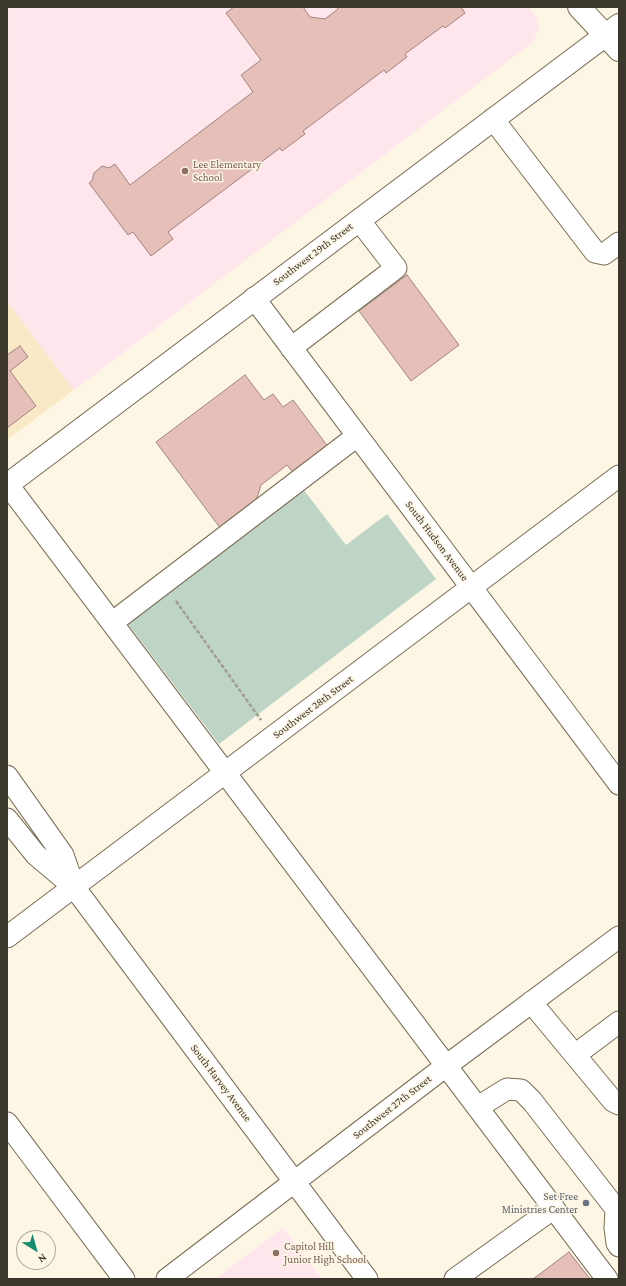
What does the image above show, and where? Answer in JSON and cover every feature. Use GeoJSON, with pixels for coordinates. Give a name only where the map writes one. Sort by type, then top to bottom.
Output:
{"type":"FeatureCollection","features":[{"type":"Feature","properties":{"kind":"main road"},"geometry":{"type":"LineString","coordinates":[[579,7],[614,37]]}},
{"type":"Feature","properties":{"kind":"main road","name":"Southwest 29th Street"},"geometry":{"type":"LineString","coordinates":[[7,485],[493,119],[614,37]]}},
{"type":"Feature","properties":{"kind":"street"},"geometry":{"type":"LineString","coordinates":[[493,119],[595,252],[604,254],[619,243]]}},
{"type":"Feature","properties":{"kind":"street"},"geometry":{"type":"LineString","coordinates":[[291,348],[396,268],[359,220]]}},
{"type":"Feature","properties":{"kind":"street","name":"South Hudson Avenue"},"geometry":{"type":"LineString","coordinates":[[254,298],[472,586],[619,784]]}},
{"type":"Feature","properties":{"kind":"street"},"geometry":{"type":"LineString","coordinates":[[113,622],[357,436]]}},
{"type":"Feature","properties":{"kind":"street","name":"Southwest 28th Street"},"geometry":{"type":"LineString","coordinates":[[7,937],[619,476]]}},
{"type":"Feature","properties":{"kind":"street"},"geometry":{"type":"LineString","coordinates":[[7,485],[113,622],[225,774],[607,1279]]}},
{"type":"Feature","properties":{"kind":"street","name":"South Harvey Avenue"},"geometry":{"type":"LineString","coordinates":[[7,776],[63,856],[74,887]]}},
{"type":"Feature","properties":{"kind":"street","name":"South Harvey Avenue"},"geometry":{"type":"LineString","coordinates":[[7,819],[36,855],[74,887],[367,1279]]}},
{"type":"Feature","properties":{"kind":"street","name":"Southwest 27th Street"},"geometry":{"type":"LineString","coordinates":[[167,1279],[446,1066],[619,937]]}},
{"type":"Feature","properties":{"kind":"street"},"geometry":{"type":"LineString","coordinates":[[531,1002],[613,1101],[619,1104]]}},
{"type":"Feature","properties":{"kind":"street"},"geometry":{"type":"LineString","coordinates":[[575,1055],[619,1022]]}},
{"type":"Feature","properties":{"kind":"street"},"geometry":{"type":"LineString","coordinates":[[478,1107],[507,1089],[521,1090],[532,1101],[616,1209],[615,1228],[617,1243],[619,1246]]}},
{"type":"Feature","properties":{"kind":"street"},"geometry":{"type":"LineString","coordinates":[[7,1123],[124,1279]]}},
{"type":"Feature","properties":{"kind":"street"},"geometry":{"type":"LineString","coordinates":[[455,1279],[554,1208]]}},
{"type":"Feature","properties":{"kind":"path"},"geometry":{"type":"LineString","coordinates":[[164,584],[273,737]]}},
{"type":"Feature","properties":{"kind":"shaded area","name":"Lee Elementary School"},"geometry":{"type":"Polygon","coordinates":[[[7,7],[529,7],[536,17],[539,29],[533,42],[74,390],[7,301],[7,7]]]}},
{"type":"Feature","properties":{"kind":"shaded area"},"geometry":{"type":"Polygon","coordinates":[[[7,301],[74,390],[7,440],[7,301]]]}},
{"type":"Feature","properties":{"kind":"shaded area","name":"Capitol Hill Junior High School"},"geometry":{"type":"Polygon","coordinates":[[[283,1228],[322,1279],[215,1279],[283,1228]]]}},
{"type":"Feature","properties":{"kind":"green space"},"geometry":{"type":"Polygon","coordinates":[[[303,489],[346,545],[387,514],[436,579],[219,744],[127,623],[303,489]]]}},
{"type":"Feature","properties":{"kind":"building"},"geometry":{"type":"Polygon","coordinates":[[[234,7],[303,7],[310,17],[325,19],[338,9],[336,7],[461,7],[465,13],[445,28],[443,26],[405,54],[407,57],[386,73],[384,70],[303,131],[305,134],[282,151],[280,148],[168,232],[173,239],[151,256],[133,232],[128,235],[89,183],[92,181],[94,173],[102,166],[109,168],[115,164],[130,185],[253,92],[241,75],[261,60],[226,13],[234,7]]]}},
{"type":"Feature","properties":{"kind":"building"},"geometry":{"type":"Polygon","coordinates":[[[407,275],[459,345],[411,381],[359,311],[407,275]]]}},
{"type":"Feature","properties":{"kind":"building"},"geometry":{"type":"Polygon","coordinates":[[[20,346],[28,357],[10,371],[36,406],[7,428],[7,355],[20,346]]]}},
{"type":"Feature","properties":{"kind":"building"},"geometry":{"type":"Polygon","coordinates":[[[245,375],[264,400],[273,394],[283,407],[293,400],[329,448],[294,474],[287,465],[261,485],[255,504],[221,529],[156,442],[245,375]]]}},
{"type":"Feature","properties":{"kind":"building"},"geometry":{"type":"Polygon","coordinates":[[[569,1252],[590,1279],[533,1279],[569,1252]]]}},
{"type":"Feature","properties":{"kind":"place","name":"Lee Elementary School"},"geometry":{"type":"Point","coordinates":[185,171]}},
{"type":"Feature","properties":{"kind":"place","name":"Set Free Ministries Center"},"geometry":{"type":"Point","coordinates":[586,1203]}},
{"type":"Feature","properties":{"kind":"place","name":"Capitol Hill Junior High School"},"geometry":{"type":"Point","coordinates":[276,1253]}}]}
